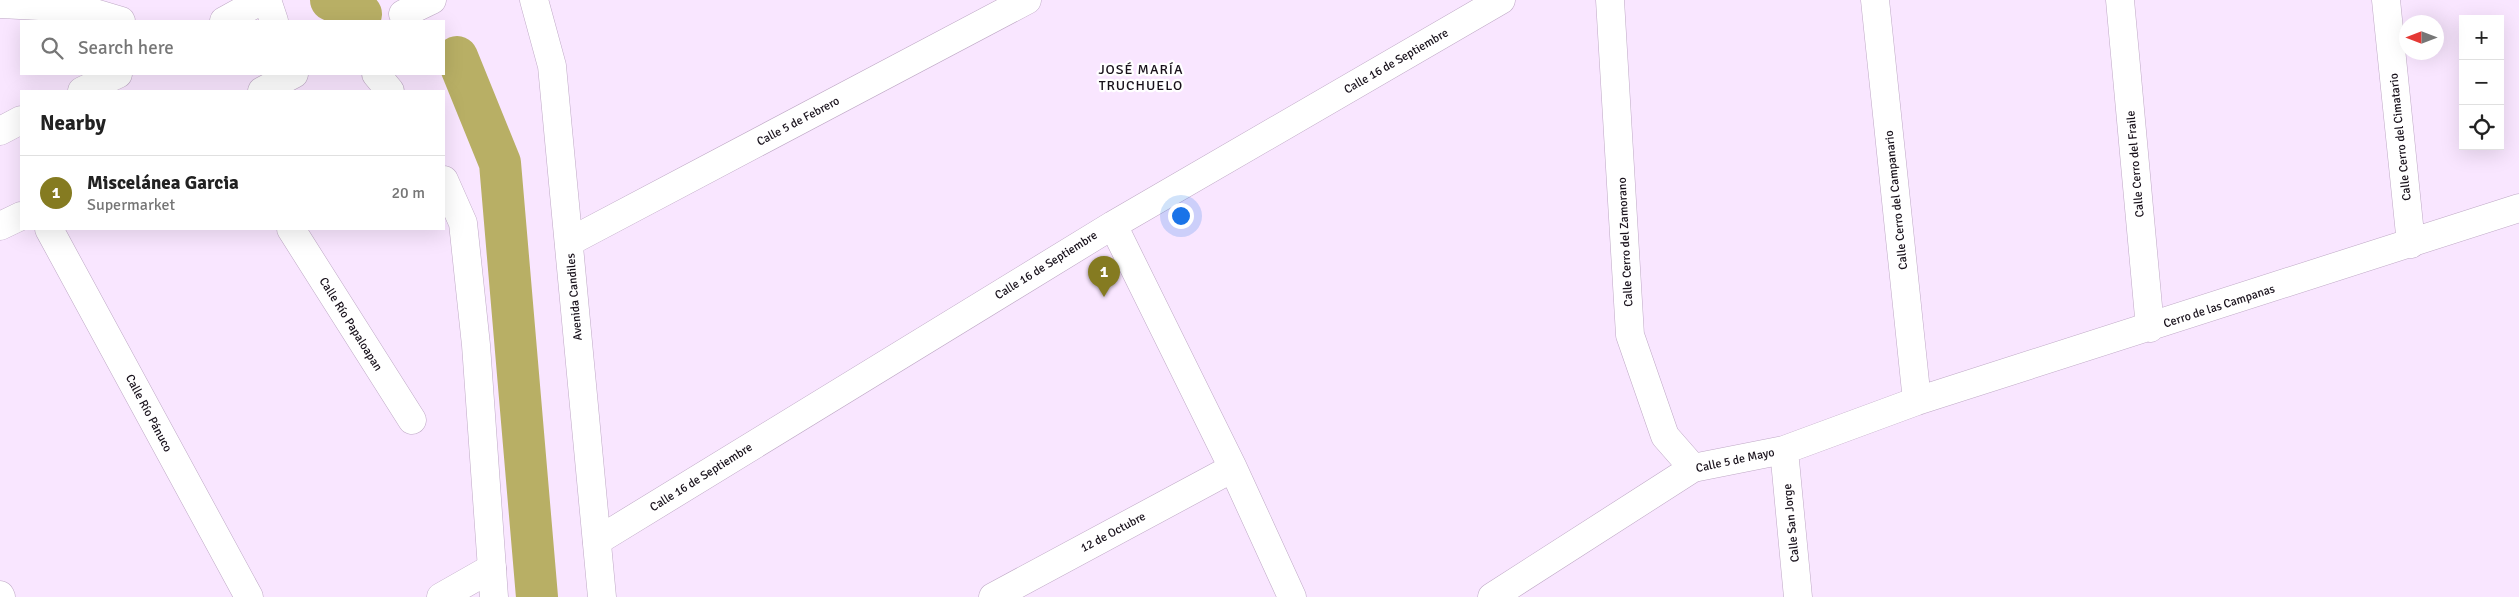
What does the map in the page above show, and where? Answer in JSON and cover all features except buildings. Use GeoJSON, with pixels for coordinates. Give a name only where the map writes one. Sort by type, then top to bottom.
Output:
{"type":"FeatureCollection","features":[{"type":"Feature","properties":{"kind":"street"},"geometry":{"type":"LineString","coordinates":[[226,20],[262,0]]}},
{"type":"Feature","properties":{"kind":"street"},"geometry":{"type":"LineString","coordinates":[[267,0],[274,20]]}},
{"type":"Feature","properties":{"kind":"street"},"geometry":{"type":"LineString","coordinates":[[403,12],[432,0]]}},
{"type":"Feature","properties":{"kind":"street","name":"Avenida Candiles"},"geometry":{"type":"LineString","coordinates":[[534,0],[552,66],[602,597]]}},
{"type":"Feature","properties":{"kind":"street","name":"Calle 5 de Febrero"},"geometry":{"type":"LineString","coordinates":[[569,242],[1027,0]]}},
{"type":"Feature","properties":{"kind":"street","name":"Calle 16 de Septiembre"},"geometry":{"type":"LineString","coordinates":[[597,541],[1113,225],[1501,0]]}},
{"type":"Feature","properties":{"kind":"street","name":"Calle Cerro del Zamorano"},"geometry":{"type":"LineString","coordinates":[[1610,0],[1630,334],[1664,436],[1693,468]]}},
{"type":"Feature","properties":{"kind":"street","name":"Calle Cerro del Campanario"},"geometry":{"type":"LineString","coordinates":[[1875,0],[1917,401]]}},
{"type":"Feature","properties":{"kind":"street","name":"Calle Cerro del Fraile"},"geometry":{"type":"LineString","coordinates":[[2120,0],[2150,328]]}},
{"type":"Feature","properties":{"kind":"street","name":"Calle Cerro del Cimatario"},"geometry":{"type":"LineString","coordinates":[[2386,0],[2411,244]]}},
{"type":"Feature","properties":{"kind":"street"},"geometry":{"type":"LineString","coordinates":[[0,4],[78,8],[118,20]]}},
{"type":"Feature","properties":{"kind":"street"},"geometry":{"type":"LineString","coordinates":[[84,90],[116,75]]}},
{"type":"Feature","properties":{"kind":"street"},"geometry":{"type":"LineString","coordinates":[[264,90],[292,75]]}},
{"type":"Feature","properties":{"kind":"street"},"geometry":{"type":"LineString","coordinates":[[377,75],[389,90]]}},
{"type":"Feature","properties":{"kind":"street"},"geometry":{"type":"LineString","coordinates":[[0,131],[20,121]]}},
{"type":"Feature","properties":{"kind":"street"},"geometry":{"type":"LineString","coordinates":[[445,182],[463,223],[476,345],[494,597]]}},
{"type":"Feature","properties":{"kind":"street","name":"Cerro de las Campanas"},"geometry":{"type":"LineString","coordinates":[[1917,401],[2150,328],[2519,208]]}},
{"type":"Feature","properties":{"kind":"street"},"geometry":{"type":"LineString","coordinates":[[0,226],[20,216]]}},
{"type":"Feature","properties":{"kind":"street"},"geometry":{"type":"LineString","coordinates":[[1113,225],[1233,468],[1292,597]]}},
{"type":"Feature","properties":{"kind":"street","name":"Calle Río Papaloapan"},"geometry":{"type":"LineString","coordinates":[[291,230],[412,420]]}},
{"type":"Feature","properties":{"kind":"street","name":"Calle Río Pánuco"},"geometry":{"type":"LineString","coordinates":[[59,232],[249,597]]}},
{"type":"Feature","properties":{"kind":"street","name":"Calle 5 de Mayo"},"geometry":{"type":"LineString","coordinates":[[1492,597],[1693,468],[1784,450],[1917,401]]}},
{"type":"Feature","properties":{"kind":"street","name":"Calle San Jorge"},"geometry":{"type":"LineString","coordinates":[[1784,450],[1798,597]]}},
{"type":"Feature","properties":{"kind":"street","name":"12 de Octubre"},"geometry":{"type":"LineString","coordinates":[[994,597],[1233,468]]}},
{"type":"Feature","properties":{"kind":"street"},"geometry":{"type":"LineString","coordinates":[[441,597],[492,568]]}},
{"type":"Feature","properties":{"kind":"waterway"},"geometry":{"type":"LineString","coordinates":[[331,0],[361,14]]}},
{"type":"Feature","properties":{"kind":"waterway"},"geometry":{"type":"LineString","coordinates":[[457,57],[500,163],[537,597]]}},
{"type":"Feature","properties":{"kind":"place","name":"Miscelánea Garcia"},"geometry":{"type":"Point","coordinates":[1104,297]}},
{"type":"Feature","properties":{"kind":"district","name":"JOSÉ MARÍA TRUCHUELO"},"geometry":{"type":"Point","coordinates":[1141,78]}}]}
